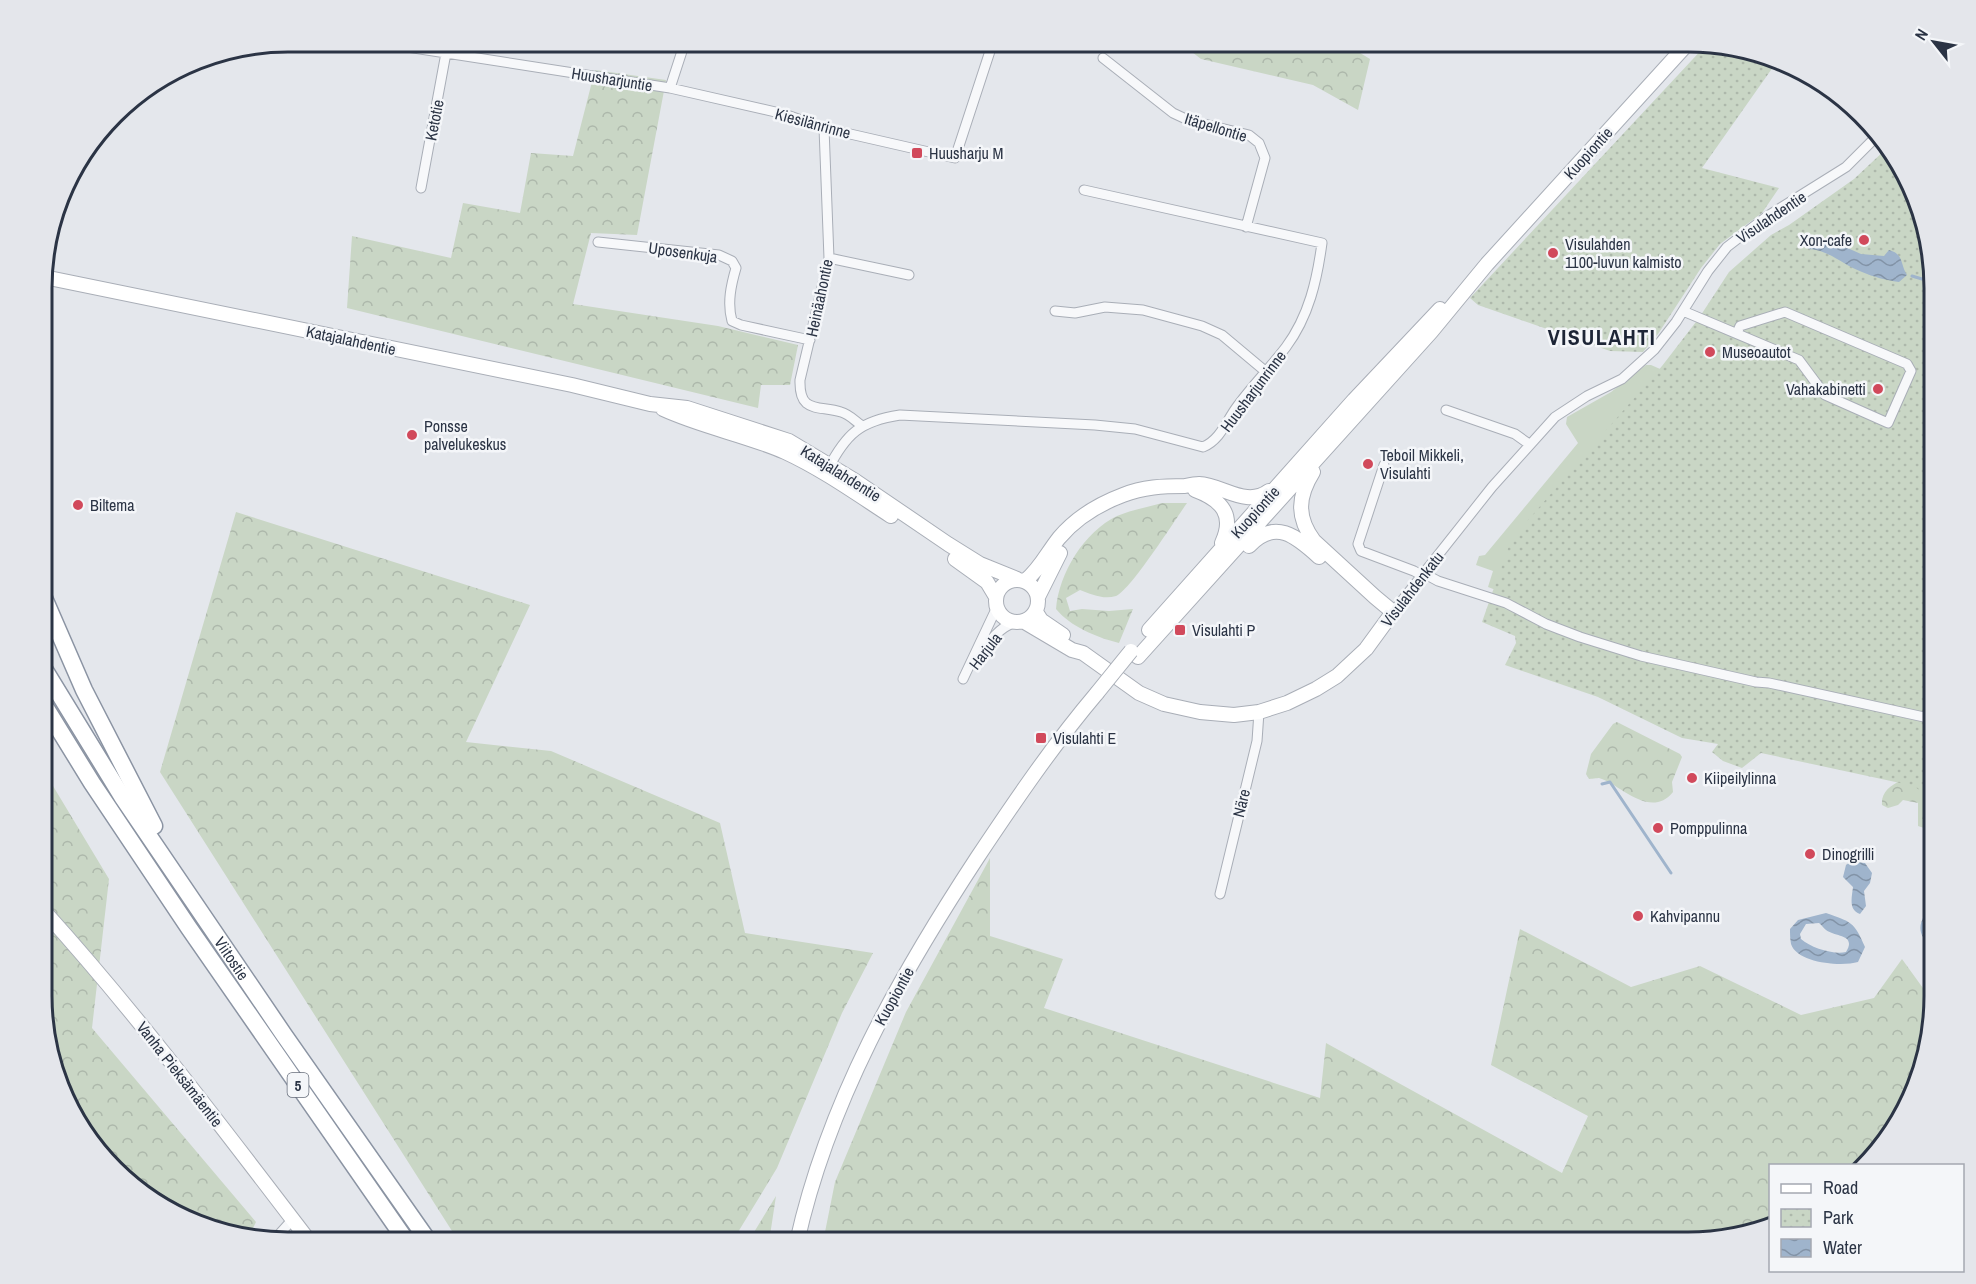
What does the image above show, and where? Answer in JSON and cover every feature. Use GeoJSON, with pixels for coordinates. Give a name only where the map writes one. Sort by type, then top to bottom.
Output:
{"type":"FeatureCollection","features":[{"type":"Feature","properties":{"kind":"highway"},"geometry":{"type":"LineString","coordinates":[[52,616],[112,747],[205,919]]}},
{"type":"Feature","properties":{"kind":"highway","name":"Viitostie"},"geometry":{"type":"LineString","coordinates":[[52,682],[123,798],[422,1232]]}},
{"type":"Feature","properties":{"kind":"highway","name":"Viitostie"},"geometry":{"type":"LineString","coordinates":[[52,719],[210,960],[400,1232]]}},
{"type":"Feature","properties":{"kind":"street","name":"Huusharjuntie"},"geometry":{"type":"LineString","coordinates":[[447,52],[670,88]]}},
{"type":"Feature","properties":{"kind":"street","name":"Ketotie"},"geometry":{"type":"LineString","coordinates":[[421,188],[447,52]]}},
{"type":"Feature","properties":{"kind":"street"},"geometry":{"type":"LineString","coordinates":[[670,88],[682,52]]}},
{"type":"Feature","properties":{"kind":"street","name":"Kiesilänrinne"},"geometry":{"type":"LineString","coordinates":[[670,88],[784,114],[824,128],[956,158],[990,52]]}},
{"type":"Feature","properties":{"kind":"street","name":"Kuopiontie"},"geometry":{"type":"LineString","coordinates":[[1187,595],[1431,332],[1487,264],[1680,52]]}},
{"type":"Feature","properties":{"kind":"street","name":"Itäpellontie"},"geometry":{"type":"LineString","coordinates":[[1103,58],[1173,113],[1188,120],[1249,135],[1259,142],[1265,158],[1246,227]]}},
{"type":"Feature","properties":{"kind":"street","name":"Heinäahontie"},"geometry":{"type":"LineString","coordinates":[[824,128],[829,258],[800,380],[800,393],[806,403],[816,409],[843,412],[861,425]]}},
{"type":"Feature","properties":{"kind":"street","name":"Visulahdentie"},"geometry":{"type":"LineString","coordinates":[[1683,311],[1704,277],[1727,247],[1766,217],[1846,167],[1872,141]]}},
{"type":"Feature","properties":{"kind":"street","name":"Huusharjunrinne"},"geometry":{"type":"LineString","coordinates":[[861,425],[884,417],[900,415],[1135,429],[1203,447],[1215,440],[1235,409],[1286,347],[1305,315],[1317,279],[1322,243],[1084,190]]}},
{"type":"Feature","properties":{"kind":"street","name":"Uposenkuja"},"geometry":{"type":"LineString","coordinates":[[598,242],[719,255],[732,261],[736,268],[731,283],[728,309],[732,321],[810,340]]}},
{"type":"Feature","properties":{"kind":"street"},"geometry":{"type":"LineString","coordinates":[[829,258],[909,275]]}},
{"type":"Feature","properties":{"kind":"street","name":"Kuopiontie"},"geometry":{"type":"LineString","coordinates":[[799,1232],[833,1122],[896,988],[946,905],[1036,772],[1099,695],[1295,467],[1423,325],[1487,264]]}},
{"type":"Feature","properties":{"kind":"street","name":"Katajalahdentie"},"geometry":{"type":"LineString","coordinates":[[53,279],[572,385],[650,404],[687,408],[789,441],[975,572],[987,582],[996,602]]}},
{"type":"Feature","properties":{"kind":"street"},"geometry":{"type":"LineString","coordinates":[[1054,311],[1075,313],[1106,307],[1143,310],[1202,326],[1222,336],[1265,370]]}},
{"type":"Feature","properties":{"kind":"street"},"geometry":{"type":"LineString","coordinates":[[1683,311],[1799,360],[1825,395],[1888,423],[1911,371],[1907,364],[1785,312],[1740,326],[1737,333]]}},
{"type":"Feature","properties":{"kind":"street","name":"Visulahdenkatu"},"geometry":{"type":"LineString","coordinates":[[1036,612],[1041,620],[1077,645],[1083,653],[1139,693],[1164,704],[1200,712],[1234,715],[1259,712],[1307,694],[1337,676],[1366,649],[1492,487],[1555,417],[1587,396],[1608,387],[1635,368],[1664,339],[1683,311]]}},
{"type":"Feature","properties":{"kind":"street"},"geometry":{"type":"LineString","coordinates":[[1446,410],[1515,434],[1529,444]]}},
{"type":"Feature","properties":{"kind":"street"},"geometry":{"type":"LineString","coordinates":[[1355,414],[1305,484],[1300,509],[1304,525],[1314,541],[1375,597],[1390,616]]}},
{"type":"Feature","properties":{"kind":"street"},"geometry":{"type":"LineString","coordinates":[[827,469],[850,436],[861,425]]}},
{"type":"Feature","properties":{"kind":"street"},"geometry":{"type":"LineString","coordinates":[[1384,465],[1358,544],[1361,551],[1438,581],[1506,603],[1546,624],[1641,656],[1924,717]]}},
{"type":"Feature","properties":{"kind":"street"},"geometry":{"type":"LineString","coordinates":[[1101,506],[1079,527],[1061,550],[1038,597],[1036,612],[1030,618],[1019,622],[1007,620],[1000,614],[996,602],[1000,588],[1007,582],[1021,580],[1034,573],[1072,524],[1112,499],[1136,491],[1163,486],[1199,484],[1242,497],[1257,497],[1267,492],[1295,467]]}},
{"type":"Feature","properties":{"kind":"street","name":"Katajalahdentie"},"geometry":{"type":"LineString","coordinates":[[827,469],[980,564],[1021,580]]}},
{"type":"Feature","properties":{"kind":"street"},"geometry":{"type":"LineString","coordinates":[[1185,486],[1210,497],[1219,504],[1224,510],[1228,525],[1222,543],[1187,595]]}},
{"type":"Feature","properties":{"kind":"street"},"geometry":{"type":"LineString","coordinates":[[1187,595],[1226,569],[1257,537],[1278,532],[1293,536],[1308,546],[1390,616]]}},
{"type":"Feature","properties":{"kind":"street"},"geometry":{"type":"LineString","coordinates":[[1021,580],[1036,590],[1038,597]]}},
{"type":"Feature","properties":{"kind":"street","name":"Harjula"},"geometry":{"type":"LineString","coordinates":[[996,602],[963,679],[996,633],[1005,626],[1019,622]]}},
{"type":"Feature","properties":{"kind":"street","name":"Visulahdenkatu"},"geometry":{"type":"LineString","coordinates":[[1019,622],[1072,650],[1083,653]]}},
{"type":"Feature","properties":{"kind":"street","name":"Näre"},"geometry":{"type":"LineString","coordinates":[[1220,894],[1257,741],[1259,712]]}},
{"type":"Feature","properties":{"kind":"street","name":"Vanha Pieksämäentie"},"geometry":{"type":"LineString","coordinates":[[52,920],[113,990],[302,1232]]}},
{"type":"Feature","properties":{"kind":"street"},"geometry":{"type":"LineString","coordinates":[[281,1232],[292,1219]]}},
{"type":"Feature","properties":{"kind":"green space"},"geometry":{"type":"Polygon","coordinates":[[[1192,52],[1358,52],[1370,59],[1358,110],[1313,85],[1201,59],[1192,52]]]}},
{"type":"Feature","properties":{"kind":"green space"},"geometry":{"type":"Polygon","coordinates":[[[1699,53],[1734,57],[1772,68],[1702,168],[1779,188],[1762,213],[1720,244],[1643,352],[1610,351],[1478,305],[1470,298],[1699,53]]]}},
{"type":"Feature","properties":{"kind":"green space"},"geometry":{"type":"Polygon","coordinates":[[[595,70],[666,80],[637,235],[591,233],[573,304],[718,326],[798,345],[790,385],[761,385],[758,408],[347,308],[352,236],[451,258],[463,203],[520,213],[531,153],[573,156],[595,70]]]}},
{"type":"Feature","properties":{"kind":"green space","name":"VISULAHTI"},"geometry":{"type":"Polygon","coordinates":[[[1881,153],[1906,198],[1919,242],[1923,273],[1924,794],[1914,786],[1761,753],[1742,768],[1723,761],[1712,752],[1718,744],[1682,738],[1598,697],[1505,665],[1516,643],[1515,636],[1482,622],[1508,548],[1522,527],[1662,366],[1699,318],[1729,272],[1771,235],[1854,179],[1881,153]]]}},
{"type":"Feature","properties":{"kind":"green space"},"geometry":{"type":"Polygon","coordinates":[[[1646,365],[1674,375],[1506,594],[1488,587],[1493,571],[1476,565],[1479,556],[1485,555],[1578,443],[1566,424],[1567,417],[1611,392],[1646,365]]]}},
{"type":"Feature","properties":{"kind":"green space"},"geometry":{"type":"Polygon","coordinates":[[[1162,503],[1187,503],[1123,591],[1116,596],[1106,597],[1080,590],[1066,598],[1070,611],[1133,609],[1119,643],[1102,638],[1069,621],[1056,609],[1058,595],[1068,568],[1084,543],[1105,523],[1117,516],[1162,503]]]}},
{"type":"Feature","properties":{"kind":"green space"},"geometry":{"type":"Polygon","coordinates":[[[236,512],[530,605],[466,742],[551,751],[720,823],[745,933],[873,953],[842,1013],[777,1168],[738,1232],[453,1232],[160,772],[236,512]]]}},
{"type":"Feature","properties":{"kind":"green space"},"geometry":{"type":"Polygon","coordinates":[[[1617,722],[1682,757],[1672,782],[1673,792],[1664,800],[1645,801],[1635,798],[1607,781],[1599,778],[1589,779],[1586,774],[1591,754],[1613,724],[1617,722]]]}},
{"type":"Feature","properties":{"kind":"green space"},"geometry":{"type":"Polygon","coordinates":[[[1924,774],[1924,828],[1918,826],[1918,803],[1903,800],[1898,805],[1888,808],[1882,805],[1887,790],[1909,778],[1924,774]]]}},
{"type":"Feature","properties":{"kind":"green space"},"geometry":{"type":"Polygon","coordinates":[[[52,784],[109,879],[92,1028],[256,1222],[253,1228],[213,1219],[198,1214],[157,1192],[133,1173],[101,1139],[84,1114],[70,1086],[57,1042],[52,996],[52,784]]]}},
{"type":"Feature","properties":{"kind":"green space"},"geometry":{"type":"Polygon","coordinates":[[[990,858],[990,936],[1063,959],[1044,1008],[1320,1098],[1326,1043],[1562,1173],[1588,1116],[1491,1065],[1520,929],[1631,987],[1700,966],[1801,1015],[1874,998],[1902,959],[1924,990],[1919,1042],[1906,1086],[1884,1127],[1865,1151],[1852,1164],[1769,1164],[1769,1217],[1734,1227],[1688,1232],[825,1232],[835,1182],[906,1012],[990,858]]]}},
{"type":"Feature","properties":{"kind":"green space"},"geometry":{"type":"Polygon","coordinates":[[[776,1196],[771,1232],[754,1232],[776,1196]]]}},
{"type":"Feature","properties":{"kind":"water"},"geometry":{"type":"Polygon","coordinates":[[[1814,239],[1834,242],[1861,254],[1884,256],[1889,250],[1897,254],[1907,275],[1899,282],[1866,274],[1830,255],[1809,249],[1807,244],[1814,239]]]}},
{"type":"Feature","properties":{"kind":"water"},"geometry":{"type":"Polygon","coordinates":[[[1852,861],[1865,863],[1872,873],[1870,883],[1864,891],[1866,906],[1860,914],[1852,906],[1853,887],[1843,877],[1846,865],[1852,861]]]}},
{"type":"Feature","properties":{"kind":"water"},"geometry":{"type":"Polygon","coordinates":[[[1826,913],[1851,924],[1858,932],[1865,947],[1858,962],[1831,964],[1802,956],[1795,950],[1790,940],[1790,929],[1798,920],[1826,913]],[[1819,923],[1806,924],[1800,934],[1801,939],[1823,950],[1846,952],[1849,946],[1847,939],[1830,932],[1819,923]]]}},
{"type":"Feature","properties":{"kind":"water"},"geometry":{"type":"Polygon","coordinates":[[[1924,916],[1924,939],[1921,931],[1924,916]]]}},
{"type":"Feature","properties":{"kind":"waterway"},"geometry":{"type":"LineString","coordinates":[[1912,276],[1923,279]]}},
{"type":"Feature","properties":{"kind":"waterway"},"geometry":{"type":"LineString","coordinates":[[1602,784],[1610,782],[1671,873]]}},
{"type":"Feature","properties":{"kind":"place","name":"Huusharju M"},"geometry":{"type":"Point","coordinates":[917,153]}},
{"type":"Feature","properties":{"kind":"place","name":"Xon-cafe"},"geometry":{"type":"Point","coordinates":[1864,240]}},
{"type":"Feature","properties":{"kind":"place","name":"Visulahden 1100-luvun kalmisto"},"geometry":{"type":"Point","coordinates":[1553,253]}},
{"type":"Feature","properties":{"kind":"place","name":"Museoautot"},"geometry":{"type":"Point","coordinates":[1710,352]}},
{"type":"Feature","properties":{"kind":"place","name":"Vahakabinetti"},"geometry":{"type":"Point","coordinates":[1878,389]}},
{"type":"Feature","properties":{"kind":"place","name":"Ponsse palvelukeskus"},"geometry":{"type":"Point","coordinates":[412,435]}},
{"type":"Feature","properties":{"kind":"place","name":"Teboil Mikkeli, Visulahti"},"geometry":{"type":"Point","coordinates":[1368,464]}},
{"type":"Feature","properties":{"kind":"place","name":"Biltema"},"geometry":{"type":"Point","coordinates":[78,505]}},
{"type":"Feature","properties":{"kind":"place","name":"Visulahti P"},"geometry":{"type":"Point","coordinates":[1180,630]}},
{"type":"Feature","properties":{"kind":"place","name":"Visulahti E"},"geometry":{"type":"Point","coordinates":[1041,738]}},
{"type":"Feature","properties":{"kind":"place","name":"Kiipeilylinna"},"geometry":{"type":"Point","coordinates":[1692,778]}},
{"type":"Feature","properties":{"kind":"place","name":"Pomppulinna"},"geometry":{"type":"Point","coordinates":[1658,828]}},
{"type":"Feature","properties":{"kind":"place","name":"Dinogrilli"},"geometry":{"type":"Point","coordinates":[1810,854]}},
{"type":"Feature","properties":{"kind":"place","name":"Kahvipannu"},"geometry":{"type":"Point","coordinates":[1638,916]}},
{"type":"Feature","properties":{"kind":"district","name":"VISULAHTI"},"geometry":{"type":"Point","coordinates":[1602,337]}}]}
